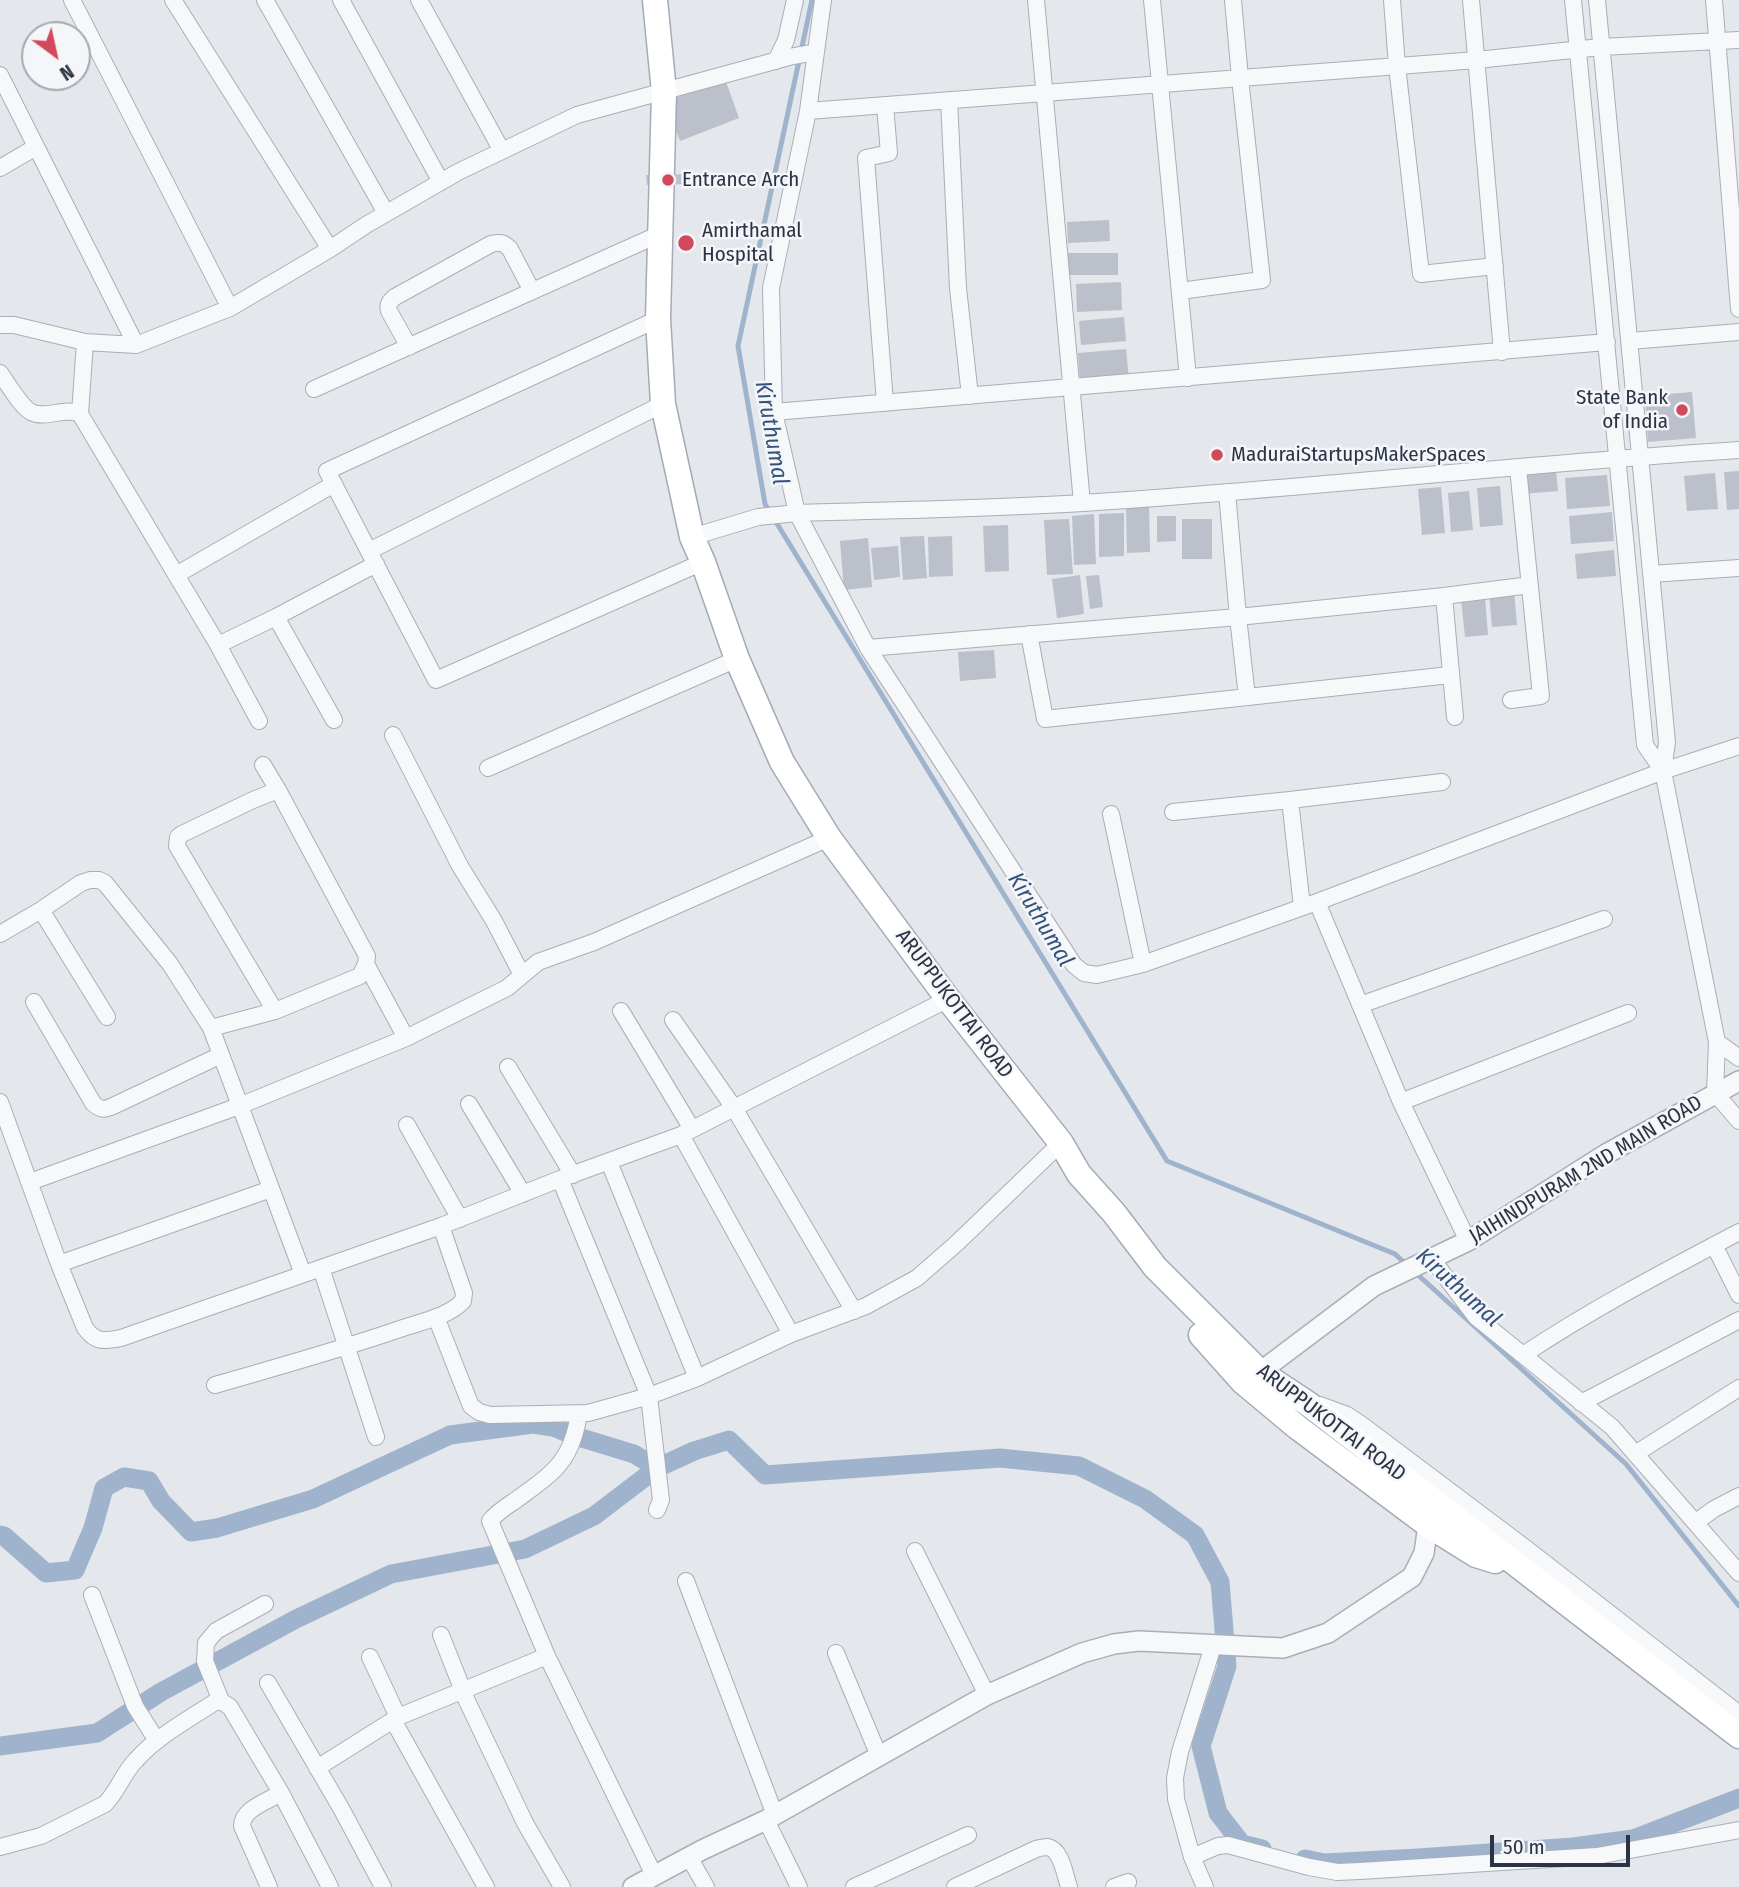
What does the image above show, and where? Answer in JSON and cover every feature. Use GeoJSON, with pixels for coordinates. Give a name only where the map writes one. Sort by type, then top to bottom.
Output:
{"type":"FeatureCollection","features":[{"type":"Feature","properties":{"kind":"main road","name":"ARUPPUKOTTAI ROAD"},"geometry":{"type":"LineString","coordinates":[[655,0],[664,92],[658,319],[663,404],[692,537],[737,659],[782,762],[829,838],[948,999],[1062,1143],[1079,1174],[1114,1213],[1155,1267],[1260,1372],[1307,1403],[1739,1735]]}},
{"type":"Feature","properties":{"kind":"main road"},"geometry":{"type":"LineString","coordinates":[[1079,1174],[1112,1235],[1138,1270],[1243,1382],[1297,1427],[1428,1525],[1476,1555],[1524,1572]]}},
{"type":"Feature","properties":{"kind":"street"},"geometry":{"type":"LineString","coordinates":[[72,0],[230,308]]}},
{"type":"Feature","properties":{"kind":"street"},"geometry":{"type":"LineString","coordinates":[[173,0],[330,249]]}},
{"type":"Feature","properties":{"kind":"street"},"geometry":{"type":"LineString","coordinates":[[265,0],[386,213]]}},
{"type":"Feature","properties":{"kind":"street"},"geometry":{"type":"LineString","coordinates":[[341,0],[441,181]]}},
{"type":"Feature","properties":{"kind":"street"},"geometry":{"type":"LineString","coordinates":[[419,0],[502,151]]}},
{"type":"Feature","properties":{"kind":"street"},"geometry":{"type":"LineString","coordinates":[[783,59],[795,0]]}},
{"type":"Feature","properties":{"kind":"street"},"geometry":{"type":"LineString","coordinates":[[823,0],[811,53],[808,111],[771,288],[774,412],[790,514],[868,648],[1074,965],[1084,973],[1097,975],[1143,964],[1663,771],[1739,746]]}},
{"type":"Feature","properties":{"kind":"street"},"geometry":{"type":"LineString","coordinates":[[1036,0],[1082,503]]}},
{"type":"Feature","properties":{"kind":"street"},"geometry":{"type":"LineString","coordinates":[[1152,0],[1188,378]]}},
{"type":"Feature","properties":{"kind":"street"},"geometry":{"type":"LineString","coordinates":[[1180,291],[1262,280],[1233,0]]}},
{"type":"Feature","properties":{"kind":"street"},"geometry":{"type":"LineString","coordinates":[[1392,0],[1421,274],[1494,266]]}},
{"type":"Feature","properties":{"kind":"street"},"geometry":{"type":"LineString","coordinates":[[1471,0],[1502,352]]}},
{"type":"Feature","properties":{"kind":"street"},"geometry":{"type":"LineString","coordinates":[[1573,0],[1646,746],[1663,771]]}},
{"type":"Feature","properties":{"kind":"street"},"geometry":{"type":"LineString","coordinates":[[1597,0],[1667,742],[1663,771],[1717,1042],[1715,1093],[1739,1121]]}},
{"type":"Feature","properties":{"kind":"street"},"geometry":{"type":"LineString","coordinates":[[1714,0],[1737,255],[1739,309]]}},
{"type":"Feature","properties":{"kind":"street"},"geometry":{"type":"LineString","coordinates":[[808,111],[1477,60],[1601,47],[1739,40]]}},
{"type":"Feature","properties":{"kind":"street"},"geometry":{"type":"LineString","coordinates":[[0,325],[14,325],[85,342],[136,345],[230,308],[441,181],[577,115],[811,53]]}},
{"type":"Feature","properties":{"kind":"street"},"geometry":{"type":"LineString","coordinates":[[0,75],[136,345]]}},
{"type":"Feature","properties":{"kind":"street"},"geometry":{"type":"LineString","coordinates":[[949,100],[958,288],[970,396]]}},
{"type":"Feature","properties":{"kind":"street"},"geometry":{"type":"LineString","coordinates":[[885,105],[888,153],[866,158],[885,403]]}},
{"type":"Feature","properties":{"kind":"street"},"geometry":{"type":"LineString","coordinates":[[0,168],[36,147]]}},
{"type":"Feature","properties":{"kind":"street"},"geometry":{"type":"LineString","coordinates":[[314,389],[662,233]]}},
{"type":"Feature","properties":{"kind":"street"},"geometry":{"type":"LineString","coordinates":[[409,347],[389,311],[390,301],[491,244],[504,243],[510,249],[533,291]]}},
{"type":"Feature","properties":{"kind":"street"},"geometry":{"type":"LineString","coordinates":[[658,319],[327,471],[436,680],[703,562]]}},
{"type":"Feature","properties":{"kind":"street"},"geometry":{"type":"LineString","coordinates":[[1630,341],[1739,332]]}},
{"type":"Feature","properties":{"kind":"street"},"geometry":{"type":"LineString","coordinates":[[80,414],[85,342]]}},
{"type":"Feature","properties":{"kind":"street"},"geometry":{"type":"LineString","coordinates":[[774,412],[1607,342]]}},
{"type":"Feature","properties":{"kind":"street"},"geometry":{"type":"LineString","coordinates":[[0,373],[29,412],[38,414],[74,411],[80,414],[218,645],[259,721]]}},
{"type":"Feature","properties":{"kind":"street"},"geometry":{"type":"LineString","coordinates":[[218,645],[276,617],[372,557],[663,404]]}},
{"type":"Feature","properties":{"kind":"street"},"geometry":{"type":"LineString","coordinates":[[692,537],[758,517],[790,514],[1082,503],[1739,450]]}},
{"type":"Feature","properties":{"kind":"street"},"geometry":{"type":"LineString","coordinates":[[1511,700],[1541,696],[1518,468]]}},
{"type":"Feature","properties":{"kind":"street"},"geometry":{"type":"LineString","coordinates":[[176,575],[334,484]]}},
{"type":"Feature","properties":{"kind":"street"},"geometry":{"type":"LineString","coordinates":[[1227,492],[1247,697]]}},
{"type":"Feature","properties":{"kind":"street"},"geometry":{"type":"LineString","coordinates":[[1651,574],[1739,568]]}},
{"type":"Feature","properties":{"kind":"street"},"geometry":{"type":"LineString","coordinates":[[868,648],[1238,617],[1530,585]]}},
{"type":"Feature","properties":{"kind":"street"},"geometry":{"type":"LineString","coordinates":[[1444,596],[1455,717]]}},
{"type":"Feature","properties":{"kind":"street"},"geometry":{"type":"LineString","coordinates":[[276,617],[334,720]]}},
{"type":"Feature","properties":{"kind":"street"},"geometry":{"type":"LineString","coordinates":[[1029,634],[1045,719],[1450,675]]}},
{"type":"Feature","properties":{"kind":"street"},"geometry":{"type":"LineString","coordinates":[[488,768],[737,659]]}},
{"type":"Feature","properties":{"kind":"street"},"geometry":{"type":"LineString","coordinates":[[393,735],[460,866],[522,975]]}},
{"type":"Feature","properties":{"kind":"street"},"geometry":{"type":"LineString","coordinates":[[211,1028],[275,1011],[360,976],[366,964],[367,957],[362,944],[263,765]]}},
{"type":"Feature","properties":{"kind":"street"},"geometry":{"type":"LineString","coordinates":[[1173,812],[1442,782]]}},
{"type":"Feature","properties":{"kind":"street"},"geometry":{"type":"LineString","coordinates":[[275,1011],[177,846],[177,841],[182,834],[278,790]]}},
{"type":"Feature","properties":{"kind":"street"},"geometry":{"type":"LineString","coordinates":[[1290,800],[1309,904],[1360,1005],[1401,1102],[1468,1241]]}},
{"type":"Feature","properties":{"kind":"street"},"geometry":{"type":"LineString","coordinates":[[1111,814],[1143,964]]}},
{"type":"Feature","properties":{"kind":"street"},"geometry":{"type":"LineString","coordinates":[[30,1182],[239,1106],[406,1038],[507,988],[538,962],[594,942],[829,838]]}},
{"type":"Feature","properties":{"kind":"street"},"geometry":{"type":"LineString","coordinates":[[0,933],[81,883],[90,880],[105,883],[170,964],[211,1028],[303,1274]]}},
{"type":"Feature","properties":{"kind":"street"},"geometry":{"type":"LineString","coordinates":[[41,910],[107,1017]]}},
{"type":"Feature","properties":{"kind":"street"},"geometry":{"type":"LineString","coordinates":[[1360,1005],[1604,919]]}},
{"type":"Feature","properties":{"kind":"street"},"geometry":{"type":"LineString","coordinates":[[366,964],[406,1038]]}},
{"type":"Feature","properties":{"kind":"street"},"geometry":{"type":"LineString","coordinates":[[1,1109],[85,1328],[92,1337],[105,1341],[121,1338],[441,1226],[687,1132],[948,999]]}},
{"type":"Feature","properties":{"kind":"street"},"geometry":{"type":"LineString","coordinates":[[34,1002],[99,1109],[113,1107],[221,1055]]}},
{"type":"Feature","properties":{"kind":"street"},"geometry":{"type":"LineString","coordinates":[[621,1011],[791,1334]]}},
{"type":"Feature","properties":{"kind":"street"},"geometry":{"type":"LineString","coordinates":[[1401,1102],[1628,1013]]}},
{"type":"Feature","properties":{"kind":"street"},"geometry":{"type":"LineString","coordinates":[[673,1020],[734,1108],[854,1311]]}},
{"type":"Feature","properties":{"kind":"street"},"geometry":{"type":"LineString","coordinates":[[1717,1042],[1739,1058]]}},
{"type":"Feature","properties":{"kind":"street"},"geometry":{"type":"LineString","coordinates":[[508,1067],[567,1177],[649,1395],[661,1500],[657,1510]]}},
{"type":"Feature","properties":{"kind":"street","name":"JAIHINDPURAM 2ND MAIN ROAD"},"geometry":{"type":"LineString","coordinates":[[1260,1372],[1374,1286],[1468,1241],[1606,1154],[1739,1082]]}},
{"type":"Feature","properties":{"kind":"street"},"geometry":{"type":"LineString","coordinates":[[469,1104],[523,1194]]}},
{"type":"Feature","properties":{"kind":"street"},"geometry":{"type":"LineString","coordinates":[[407,1125],[460,1219]]}},
{"type":"Feature","properties":{"kind":"street"},"geometry":{"type":"LineString","coordinates":[[654,1875],[547,1656],[490,1524],[491,1519],[545,1479],[569,1452],[578,1421],[588,1413],[697,1378],[791,1334],[866,1307],[917,1278],[1062,1143]]}},
{"type":"Feature","properties":{"kind":"street"},"geometry":{"type":"LineString","coordinates":[[609,1162],[697,1378]]}},
{"type":"Feature","properties":{"kind":"street"},"geometry":{"type":"LineString","coordinates":[[59,1264],[271,1189]]}},
{"type":"Feature","properties":{"kind":"street"},"geometry":{"type":"LineString","coordinates":[[215,1385],[347,1347],[452,1310],[463,1301],[464,1293],[441,1226]]}},
{"type":"Feature","properties":{"kind":"street"},"geometry":{"type":"LineString","coordinates":[[1523,1355],[1655,1275],[1739,1232]]}},
{"type":"Feature","properties":{"kind":"street"},"geometry":{"type":"LineString","coordinates":[[1714,1245],[1739,1295]]}},
{"type":"Feature","properties":{"kind":"street"},"geometry":{"type":"LineString","coordinates":[[1432,1259],[1476,1317],[1612,1427],[1739,1573]]}},
{"type":"Feature","properties":{"kind":"street"},"geometry":{"type":"LineString","coordinates":[[321,1268],[376,1437]]}},
{"type":"Feature","properties":{"kind":"street"},"geometry":{"type":"LineString","coordinates":[[436,1317],[464,1393],[471,1406],[479,1412],[578,1421]]}},
{"type":"Feature","properties":{"kind":"street"},"geometry":{"type":"LineString","coordinates":[[1581,1403],[1739,1320]]}},
{"type":"Feature","properties":{"kind":"street"},"geometry":{"type":"LineString","coordinates":[[1635,1454],[1739,1388]]}},
{"type":"Feature","properties":{"kind":"street"},"geometry":{"type":"LineString","coordinates":[[1307,1403],[1327,1407],[1362,1425],[1539,1558],[1739,1714]]}},
{"type":"Feature","properties":{"kind":"street"},"geometry":{"type":"LineString","coordinates":[[1696,1522],[1739,1496]]}},
{"type":"Feature","properties":{"kind":"street"},"geometry":{"type":"LineString","coordinates":[[632,1887],[771,1817],[987,1695],[1082,1653],[1114,1644],[1139,1641],[1283,1648],[1328,1633],[1412,1577],[1424,1553],[1428,1525]]}},
{"type":"Feature","properties":{"kind":"street"},"geometry":{"type":"LineString","coordinates":[[915,1552],[987,1695]]}},
{"type":"Feature","properties":{"kind":"street"},"geometry":{"type":"LineString","coordinates":[[685,1581],[799,1887]]}},
{"type":"Feature","properties":{"kind":"street"},"geometry":{"type":"LineString","coordinates":[[92,1595],[135,1706],[157,1741]]}},
{"type":"Feature","properties":{"kind":"street"},"geometry":{"type":"LineString","coordinates":[[265,1604],[209,1637],[204,1651],[205,1661],[221,1701],[230,1707],[282,1793],[330,1887]]}},
{"type":"Feature","properties":{"kind":"street"},"geometry":{"type":"LineString","coordinates":[[442,1635],[463,1690],[525,1823],[562,1887]]}},
{"type":"Feature","properties":{"kind":"street"},"geometry":{"type":"LineString","coordinates":[[1205,1887],[1192,1857],[1176,1799],[1175,1778],[1180,1752],[1213,1646]]}},
{"type":"Feature","properties":{"kind":"street"},"geometry":{"type":"LineString","coordinates":[[836,1653],[879,1756]]}},
{"type":"Feature","properties":{"kind":"street"},"geometry":{"type":"LineString","coordinates":[[317,1768],[396,1719],[547,1656]]}},
{"type":"Feature","properties":{"kind":"street"},"geometry":{"type":"LineString","coordinates":[[370,1657],[396,1719],[486,1887]]}},
{"type":"Feature","properties":{"kind":"street"},"geometry":{"type":"LineString","coordinates":[[268,1684],[342,1810],[383,1887]]}},
{"type":"Feature","properties":{"kind":"street"},"geometry":{"type":"LineString","coordinates":[[0,1847],[40,1836],[105,1804],[113,1797],[128,1768],[138,1757],[157,1741],[215,1702],[221,1701]]}},
{"type":"Feature","properties":{"kind":"street"},"geometry":{"type":"LineString","coordinates":[[269,1887],[242,1826],[242,1820],[247,1812],[282,1793]]}},
{"type":"Feature","properties":{"kind":"street"},"geometry":{"type":"LineString","coordinates":[[1192,1857],[1218,1846],[1228,1845],[1309,1867],[1337,1872],[1360,1871],[1597,1856],[1739,1830]]}},
{"type":"Feature","properties":{"kind":"street"},"geometry":{"type":"LineString","coordinates":[[854,1887],[968,1835]]}},
{"type":"Feature","properties":{"kind":"street"},"geometry":{"type":"LineString","coordinates":[[954,1887],[1036,1849],[1047,1847],[1055,1851],[1059,1858],[1069,1887]]}},
{"type":"Feature","properties":{"kind":"street"},"geometry":{"type":"LineString","coordinates":[[688,1857],[706,1887]]}},
{"type":"Feature","properties":{"kind":"building"},"geometry":{"type":"Polygon","coordinates":[[[725,79],[739,118],[680,141],[665,102],[725,79]]]}},
{"type":"Feature","properties":{"kind":"building","name":"Entrance Arch"},"geometry":{"type":"Polygon","coordinates":[[[690,174],[690,184],[647,185],[646,175],[690,174]]]}},
{"type":"Feature","properties":{"kind":"building"},"geometry":{"type":"Polygon","coordinates":[[[1109,220],[1110,241],[1068,243],[1067,222],[1109,220]]]}},
{"type":"Feature","properties":{"kind":"building"},"geometry":{"type":"Polygon","coordinates":[[[1068,253],[1118,253],[1118,275],[1068,275],[1068,253]]]}},
{"type":"Feature","properties":{"kind":"building"},"geometry":{"type":"Polygon","coordinates":[[[1121,282],[1122,310],[1077,312],[1076,284],[1121,282]]]}},
{"type":"Feature","properties":{"kind":"building"},"geometry":{"type":"Polygon","coordinates":[[[1124,317],[1126,341],[1081,345],[1079,321],[1124,317]]]}},
{"type":"Feature","properties":{"kind":"building"},"geometry":{"type":"Polygon","coordinates":[[[1126,349],[1129,379],[1080,383],[1078,353],[1126,349]]]}},
{"type":"Feature","properties":{"kind":"building"},"geometry":{"type":"Polygon","coordinates":[[[1692,392],[1696,438],[1648,442],[1645,396],[1692,392]]]}},
{"type":"Feature","properties":{"kind":"building"},"geometry":{"type":"Polygon","coordinates":[[[1556,471],[1558,491],[1523,494],[1521,474],[1556,471]]]}},
{"type":"Feature","properties":{"kind":"building"},"geometry":{"type":"Polygon","coordinates":[[[1739,471],[1739,509],[1727,510],[1724,472],[1739,471]]]}},
{"type":"Feature","properties":{"kind":"building"},"geometry":{"type":"Polygon","coordinates":[[[1715,473],[1718,509],[1687,511],[1684,476],[1715,473]]]}},
{"type":"Feature","properties":{"kind":"building"},"geometry":{"type":"Polygon","coordinates":[[[1607,475],[1610,506],[1567,509],[1565,478],[1607,475]]]}},
{"type":"Feature","properties":{"kind":"building"},"geometry":{"type":"Polygon","coordinates":[[[1500,486],[1503,525],[1480,527],[1477,488],[1500,486]]]}},
{"type":"Feature","properties":{"kind":"building"},"geometry":{"type":"Polygon","coordinates":[[[1441,487],[1445,533],[1422,535],[1418,489],[1441,487]]]}},
{"type":"Feature","properties":{"kind":"building"},"geometry":{"type":"Polygon","coordinates":[[[1469,491],[1473,530],[1451,532],[1448,493],[1469,491]]]}},
{"type":"Feature","properties":{"kind":"building"},"geometry":{"type":"Polygon","coordinates":[[[1149,505],[1150,552],[1127,553],[1126,506],[1149,505]]]}},
{"type":"Feature","properties":{"kind":"building"},"geometry":{"type":"Polygon","coordinates":[[[1612,512],[1614,541],[1571,544],[1569,516],[1612,512]]]}},
{"type":"Feature","properties":{"kind":"building"},"geometry":{"type":"Polygon","coordinates":[[[1124,513],[1124,556],[1099,557],[1099,514],[1124,513]]]}},
{"type":"Feature","properties":{"kind":"building"},"geometry":{"type":"Polygon","coordinates":[[[1094,514],[1096,564],[1074,565],[1072,516],[1094,514]]]}},
{"type":"Feature","properties":{"kind":"building"},"geometry":{"type":"Polygon","coordinates":[[[1157,516],[1176,516],[1176,541],[1157,542],[1157,516]]]}},
{"type":"Feature","properties":{"kind":"building"},"geometry":{"type":"Polygon","coordinates":[[[1069,519],[1073,574],[1047,575],[1044,520],[1069,519]]]}},
{"type":"Feature","properties":{"kind":"building"},"geometry":{"type":"Polygon","coordinates":[[[1182,519],[1212,519],[1212,559],[1182,559],[1182,519]]]}},
{"type":"Feature","properties":{"kind":"building"},"geometry":{"type":"Polygon","coordinates":[[[1008,525],[1009,571],[985,572],[983,526],[1008,525]]]}},
{"type":"Feature","properties":{"kind":"building"},"geometry":{"type":"Polygon","coordinates":[[[924,536],[927,578],[903,580],[900,537],[924,536]]]}},
{"type":"Feature","properties":{"kind":"building"},"geometry":{"type":"Polygon","coordinates":[[[952,536],[953,576],[929,577],[928,537],[952,536]]]}},
{"type":"Feature","properties":{"kind":"building"},"geometry":{"type":"Polygon","coordinates":[[[868,538],[872,587],[844,590],[840,541],[868,538]]]}},
{"type":"Feature","properties":{"kind":"building"},"geometry":{"type":"Polygon","coordinates":[[[898,546],[900,577],[874,580],[871,548],[898,546]]]}},
{"type":"Feature","properties":{"kind":"building"},"geometry":{"type":"Polygon","coordinates":[[[1614,550],[1616,576],[1577,579],[1575,554],[1614,550]]]}},
{"type":"Feature","properties":{"kind":"building"},"geometry":{"type":"Polygon","coordinates":[[[1080,575],[1084,614],[1057,618],[1052,579],[1080,575]]]}},
{"type":"Feature","properties":{"kind":"building"},"geometry":{"type":"Polygon","coordinates":[[[1099,575],[1103,607],[1090,609],[1086,576],[1099,575]]]}},
{"type":"Feature","properties":{"kind":"building"},"geometry":{"type":"Polygon","coordinates":[[[1514,591],[1517,625],[1492,627],[1489,593],[1514,591]]]}},
{"type":"Feature","properties":{"kind":"building"},"geometry":{"type":"Polygon","coordinates":[[[1485,597],[1488,635],[1465,637],[1461,599],[1485,597]]]}},
{"type":"Feature","properties":{"kind":"building"},"geometry":{"type":"Polygon","coordinates":[[[994,650],[996,678],[960,681],[958,652],[994,650]]]}},
{"type":"Feature","properties":{"kind":"waterway","name":"Kiruthumal"},"geometry":{"type":"LineString","coordinates":[[812,0],[738,346],[765,504],[1167,1161],[1395,1254],[1626,1464],[1739,1606]]}},
{"type":"Feature","properties":{"kind":"waterway"},"geometry":{"type":"LineString","coordinates":[[0,1535],[46,1573],[75,1570],[93,1528],[104,1488],[124,1477],[149,1481],[161,1501],[191,1532],[217,1528],[313,1499],[450,1435],[533,1424],[553,1427],[634,1454],[657,1468],[694,1451],[729,1440],[765,1475],[1000,1458],[1079,1466],[1145,1499],[1195,1535],[1220,1582],[1227,1666],[1201,1746],[1218,1813],[1242,1844],[1262,1849]]}},
{"type":"Feature","properties":{"kind":"waterway"},"geometry":{"type":"LineString","coordinates":[[0,1746],[97,1733],[161,1692],[296,1619],[391,1574],[525,1549],[594,1516],[657,1468]]}},
{"type":"Feature","properties":{"kind":"waterway"},"geometry":{"type":"LineString","coordinates":[[1305,1859],[1325,1863],[1418,1858],[1573,1847],[1633,1839],[1739,1798]]}},
{"type":"Feature","properties":{"kind":"place","name":"Entrance Arch"},"geometry":{"type":"Point","coordinates":[668,180]}},
{"type":"Feature","properties":{"kind":"place","name":"Amirthamal Hospital"},"geometry":{"type":"Point","coordinates":[686,243]}},
{"type":"Feature","properties":{"kind":"place","name":"State Bank of India"},"geometry":{"type":"Point","coordinates":[1682,410]}},
{"type":"Feature","properties":{"kind":"place","name":"MaduraiStartupsMakerSpaces"},"geometry":{"type":"Point","coordinates":[1217,455]}}]}
